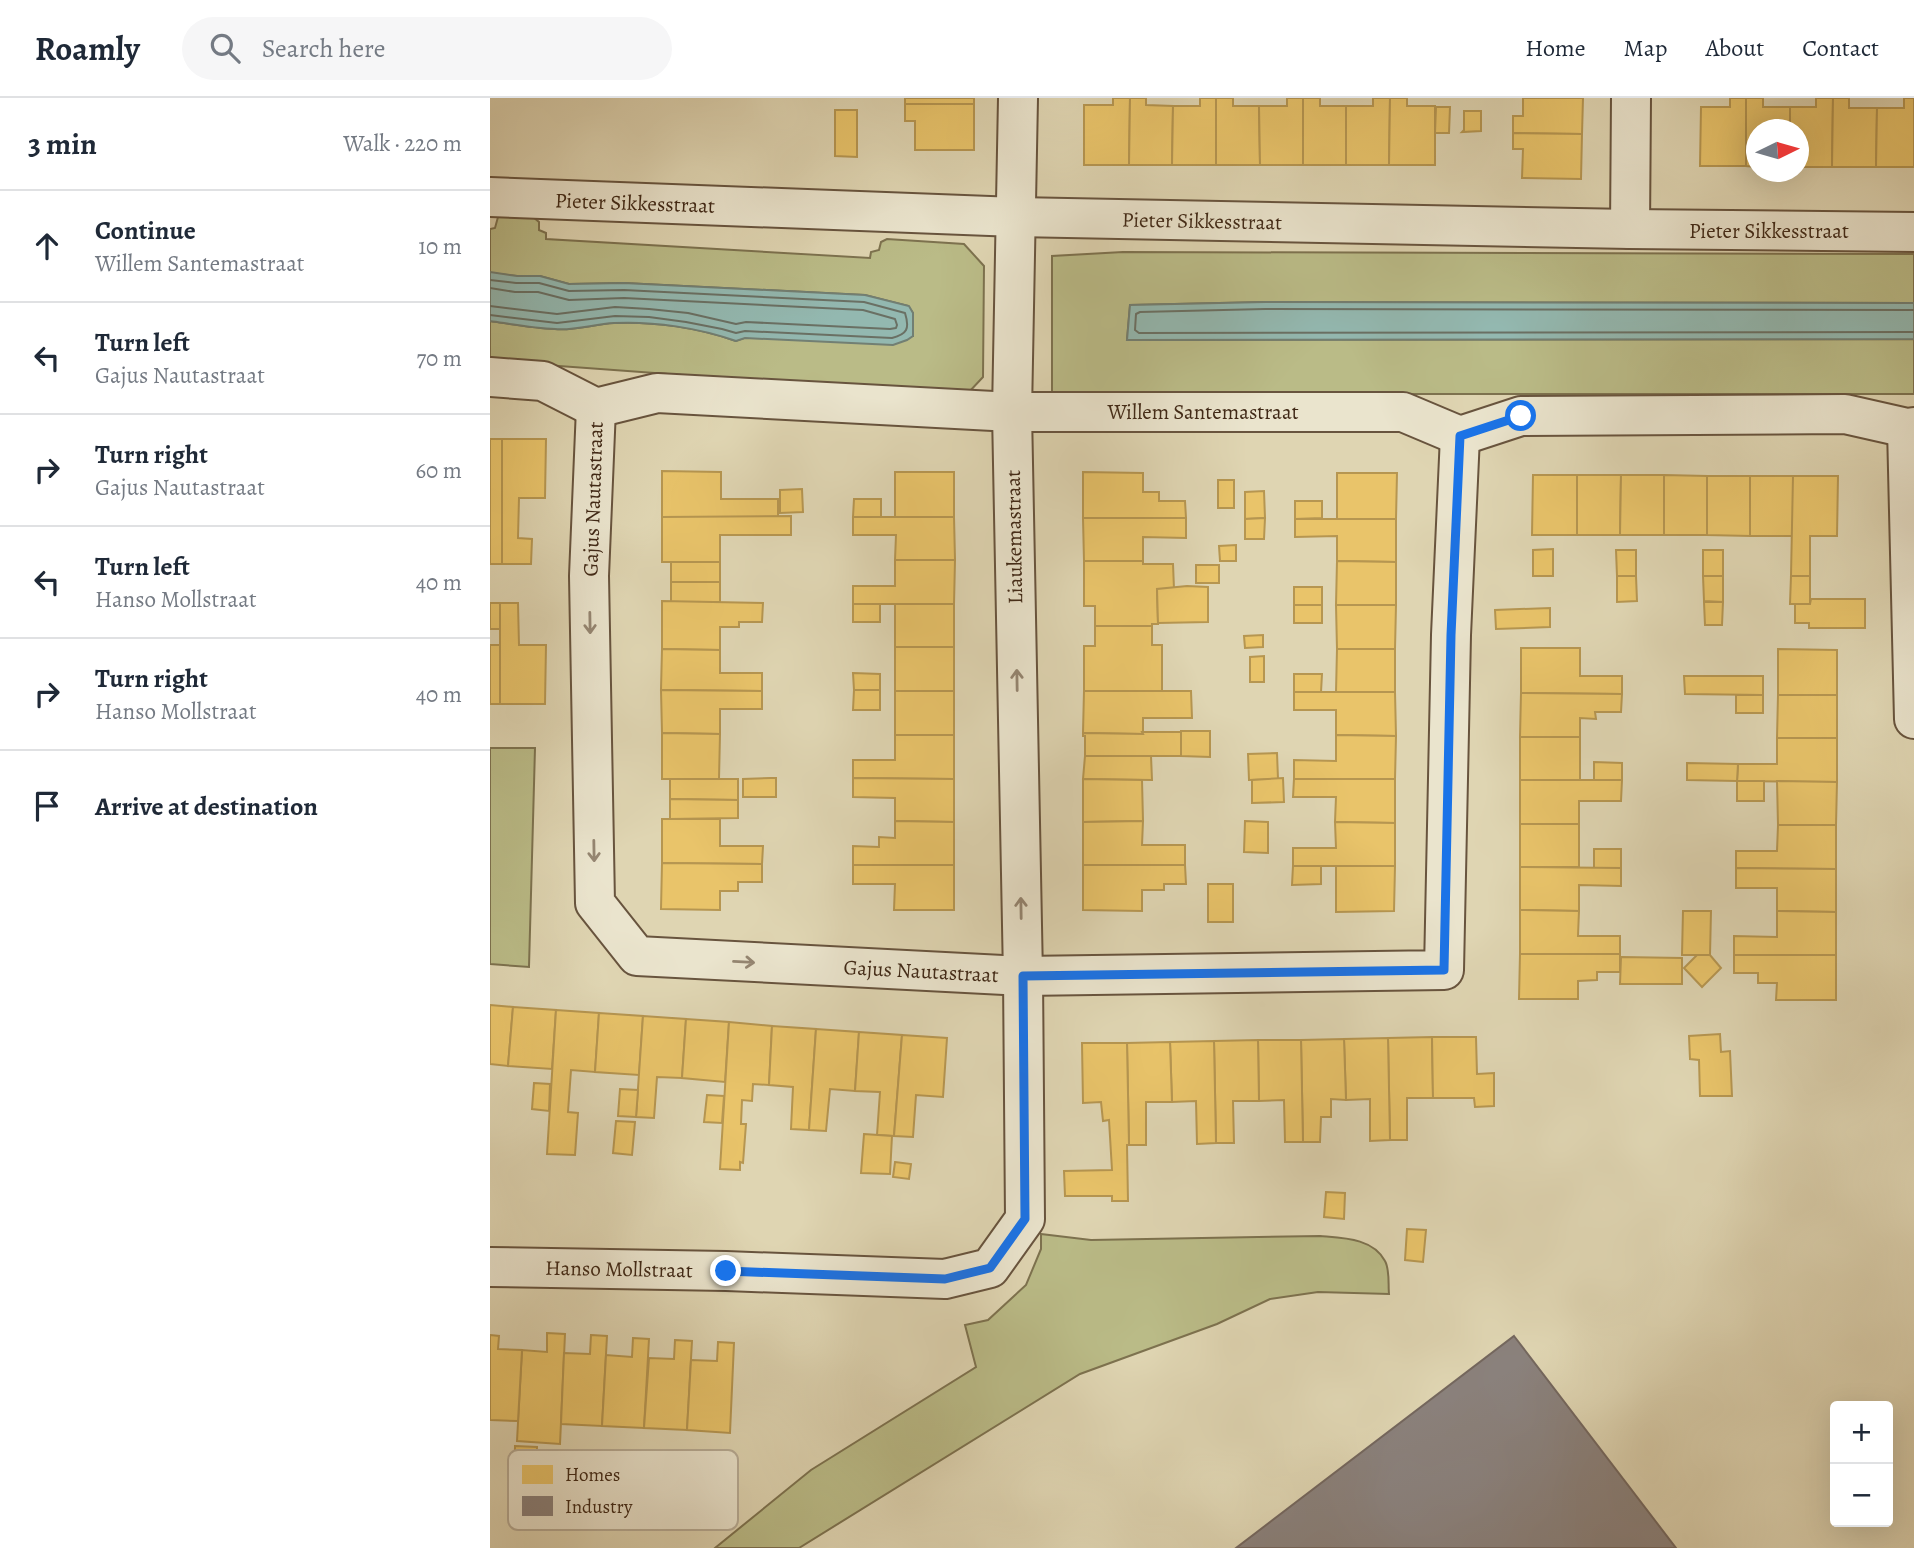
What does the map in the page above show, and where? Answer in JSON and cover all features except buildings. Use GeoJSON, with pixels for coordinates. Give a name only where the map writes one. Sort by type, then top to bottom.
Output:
{"type":"FeatureCollection","features":[{"type":"Feature","properties":{"kind":"street","name":"Liaukemastraat"},"geometry":{"type":"LineString","coordinates":[[1018,98],[1012,412],[1023,976]]}},
{"type":"Feature","properties":{"kind":"street"},"geometry":{"type":"LineString","coordinates":[[1630,229],[1631,98]]}},
{"type":"Feature","properties":{"kind":"street","name":"Pieter Sikkesstraat"},"geometry":{"type":"LineString","coordinates":[[490,197],[1016,217],[1914,232]]}},
{"type":"Feature","properties":{"kind":"street"},"geometry":{"type":"LineString","coordinates":[[490,377],[542,381],[596,408]]}},
{"type":"Feature","properties":{"kind":"street","name":"Willem Santemastraat"},"geometry":{"type":"LineString","coordinates":[[596,408],[657,393],[1012,412],[1403,412],[1460,436]]}},
{"type":"Feature","properties":{"kind":"street","name":"Gajus Nautastraat"},"geometry":{"type":"LineString","coordinates":[[596,408],[589,576],[595,903],[638,956],[1023,976],[1444,970],[1451,635],[1460,436]]}},
{"type":"Feature","properties":{"kind":"street"},"geometry":{"type":"LineString","coordinates":[[1460,436],[1521,416],[1845,414],[1911,428],[1914,719]]}},
{"type":"Feature","properties":{"kind":"street","name":"Hanso Mollstraat"},"geometry":{"type":"LineString","coordinates":[[490,1267],[726,1271],[945,1279],[990,1268],[1025,1219],[1023,976]]}},
{"type":"Feature","properties":{"kind":"green space"},"geometry":{"type":"Polygon","coordinates":[[[498,217],[533,217],[539,222],[539,230],[546,233],[546,239],[870,258],[871,252],[879,250],[881,242],[887,239],[964,244],[984,266],[983,377],[969,392],[846,387],[490,361],[490,321],[562,329],[614,323],[660,324],[692,329],[736,341],[744,338],[913,336],[913,313],[908,306],[865,295],[624,283],[569,284],[540,276],[490,273],[490,229],[495,228],[498,217]]]}},
{"type":"Feature","properties":{"kind":"green space"},"geometry":{"type":"Polygon","coordinates":[[[1123,252],[1914,254],[1914,303],[1265,302],[1130,305],[1127,340],[1914,339],[1914,394],[1052,394],[1052,256],[1123,252]]]}},
{"type":"Feature","properties":{"kind":"green space"},"geometry":{"type":"Polygon","coordinates":[[[490,748],[535,748],[529,967],[490,964],[490,748]]]}},
{"type":"Feature","properties":{"kind":"green space"},"geometry":{"type":"Polygon","coordinates":[[[1041,1234],[1091,1240],[1320,1236],[1348,1239],[1365,1244],[1380,1253],[1388,1269],[1389,1294],[1318,1292],[1270,1299],[1217,1324],[1080,1374],[799,1548],[715,1548],[811,1470],[976,1367],[965,1325],[988,1320],[1026,1285],[1041,1249],[1041,1234]]]}},
{"type":"Feature","properties":{"kind":"water"},"geometry":{"type":"Polygon","coordinates":[[[490,272],[540,276],[569,284],[624,283],[865,295],[909,306],[913,313],[913,336],[893,345],[745,338],[736,341],[692,329],[660,324],[614,323],[562,329],[490,321],[490,272]]]}},
{"type":"Feature","properties":{"kind":"water"},"geometry":{"type":"Polygon","coordinates":[[[1265,302],[1914,303],[1914,339],[1127,340],[1130,305],[1265,302]]]}},
{"type":"Feature","properties":{"kind":"route"},"geometry":{"type":"LineString","coordinates":[[726,1271],[945,1279],[990,1268],[1025,1219],[1023,976],[1444,970],[1451,635],[1460,436],[1521,416]]}}]}
